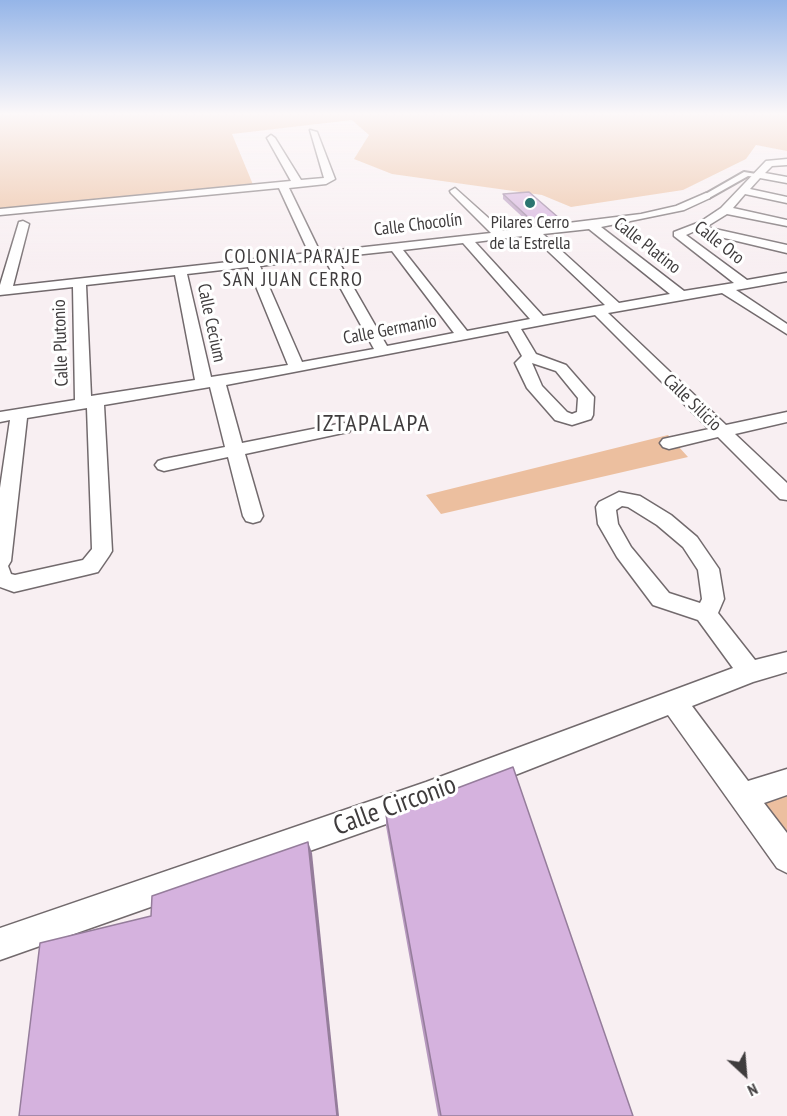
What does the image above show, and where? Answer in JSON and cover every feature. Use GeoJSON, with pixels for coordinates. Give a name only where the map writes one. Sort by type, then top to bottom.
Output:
{"type":"FeatureCollection","features":[{"type":"Feature","properties":{"kind":"street"},"geometry":{"type":"LineString","coordinates":[[288,167],[297,183]]}},
{"type":"Feature","properties":{"kind":"street"},"geometry":{"type":"LineString","coordinates":[[0,212],[328,180],[324,167]]}},
{"type":"Feature","properties":{"kind":"street","name":"Calle Oro"},"geometry":{"type":"LineString","coordinates":[[744,285],[678,234],[695,228],[725,210],[765,167]]}},
{"type":"Feature","properties":{"kind":"street"},"geometry":{"type":"LineString","coordinates":[[706,196],[747,174],[787,180]]}},
{"type":"Feature","properties":{"kind":"street"},"geometry":{"type":"LineString","coordinates":[[283,185],[322,255],[383,352]]}},
{"type":"Feature","properties":{"kind":"street"},"geometry":{"type":"LineString","coordinates":[[455,191],[499,234]]}},
{"type":"Feature","properties":{"kind":"street"},"geometry":{"type":"LineString","coordinates":[[744,191],[787,200]]}},
{"type":"Feature","properties":{"kind":"street","name":"Calle Chocolín"},"geometry":{"type":"LineString","coordinates":[[2,291],[591,225],[640,217],[680,207],[706,196]]}},
{"type":"Feature","properties":{"kind":"street"},"geometry":{"type":"LineString","coordinates":[[725,210],[787,223]]}},
{"type":"Feature","properties":{"kind":"street"},"geometry":{"type":"LineString","coordinates":[[2,291],[23,224]]}},
{"type":"Feature","properties":{"kind":"street","name":"Calle Platino"},"geometry":{"type":"LineString","coordinates":[[591,225],[681,296]]}},
{"type":"Feature","properties":{"kind":"street"},"geometry":{"type":"LineString","coordinates":[[695,228],[787,249]]}},
{"type":"Feature","properties":{"kind":"street"},"geometry":{"type":"LineString","coordinates":[[532,230],[615,308]]}},
{"type":"Feature","properties":{"kind":"street"},"geometry":{"type":"LineString","coordinates":[[465,238],[540,321]]}},
{"type":"Feature","properties":{"kind":"street"},"geometry":{"type":"LineString","coordinates":[[394,246],[464,336]]}},
{"type":"Feature","properties":{"kind":"street"},"geometry":{"type":"LineString","coordinates":[[252,262],[297,368]]}},
{"type":"Feature","properties":{"kind":"street","name":"Calle Cecium"},"geometry":{"type":"LineString","coordinates":[[180,271],[211,382],[236,451],[253,516]]}},
{"type":"Feature","properties":{"kind":"street","name":"Calle Germanio"},"geometry":{"type":"LineString","coordinates":[[0,417],[297,368],[511,326],[724,288],[782,280]]}},
{"type":"Feature","properties":{"kind":"street","name":"Calle Plutonio"},"geometry":{"type":"LineString","coordinates":[[0,571],[2,579],[14,584],[90,566],[102,551],[79,283]]}},
{"type":"Feature","properties":{"kind":"street"},"geometry":{"type":"LineString","coordinates":[[724,288],[787,330]]}},
{"type":"Feature","properties":{"kind":"street","name":"Calle Silicio"},"geometry":{"type":"LineString","coordinates":[[598,311],[787,494]]}},
{"type":"Feature","properties":{"kind":"street"},"geometry":{"type":"LineString","coordinates":[[511,326],[521,338],[530,357]]}},
{"type":"Feature","properties":{"kind":"street"},"geometry":{"type":"LineString","coordinates":[[0,561],[19,414]]}},
{"type":"Feature","properties":{"kind":"street"},"geometry":{"type":"LineString","coordinates":[[669,443],[786,419]]}},
{"type":"Feature","properties":{"kind":"street"},"geometry":{"type":"LineString","coordinates":[[164,465],[343,428]]}},
{"type":"Feature","properties":{"kind":"street"},"geometry":{"type":"LineString","coordinates":[[706,614],[713,599],[708,569],[690,542],[664,520],[633,501],[619,499],[606,507],[608,524],[624,552],[661,599],[706,614],[750,672]]}},
{"type":"Feature","properties":{"kind":"street","name":"Calle Circonio"},"geometry":{"type":"LineString","coordinates":[[0,944],[394,808],[750,672],[787,662]]}},
{"type":"Feature","properties":{"kind":"street"},"geometry":{"type":"LineString","coordinates":[[674,702],[787,858]]}},
{"type":"Feature","properties":{"kind":"street"},"geometry":{"type":"LineString","coordinates":[[743,798],[787,782]]}},
{"type":"Feature","properties":{"kind":"shaded area"},"geometry":{"type":"Polygon","coordinates":[[[0,167],[246,167],[254,187],[0,209],[0,167]]]}},
{"type":"Feature","properties":{"kind":"shaded area"},"geometry":{"type":"Polygon","coordinates":[[[374,167],[730,167],[683,190],[571,207],[542,195],[392,174],[374,167]]]}},
{"type":"Feature","properties":{"kind":"shaded area"},"geometry":{"type":"Polygon","coordinates":[[[668,435],[688,457],[441,514],[426,495],[668,435]]]}},
{"type":"Feature","properties":{"kind":"shaded area"},"geometry":{"type":"Polygon","coordinates":[[[787,782],[787,858],[743,797],[787,782]]]}},
{"type":"Feature","properties":{"kind":"building"},"geometry":{"type":"Polygon","coordinates":[[[529,192],[559,218],[530,219],[503,194],[529,192]]]}},
{"type":"Feature","properties":{"kind":"building"},"geometry":{"type":"Polygon","coordinates":[[[513,767],[633,1116],[441,1116],[386,815],[513,767]]]}},
{"type":"Feature","properties":{"kind":"building"},"geometry":{"type":"Polygon","coordinates":[[[308,842],[337,1116],[19,1116],[40,943],[151,916],[152,896],[308,842]]]}},
{"type":"Feature","properties":{"kind":"place","name":"Pilares Cerro de la Estrella"},"geometry":{"type":"Point","coordinates":[530,203]}},
{"type":"Feature","properties":{"kind":"district","name":"COLONIA PARAJE SAN JUAN CERRO"},"geometry":{"type":"Point","coordinates":[293,268]}},
{"type":"Feature","properties":{"kind":"district","name":"IZTAPALAPA"},"geometry":{"type":"Point","coordinates":[373,424]}}]}
